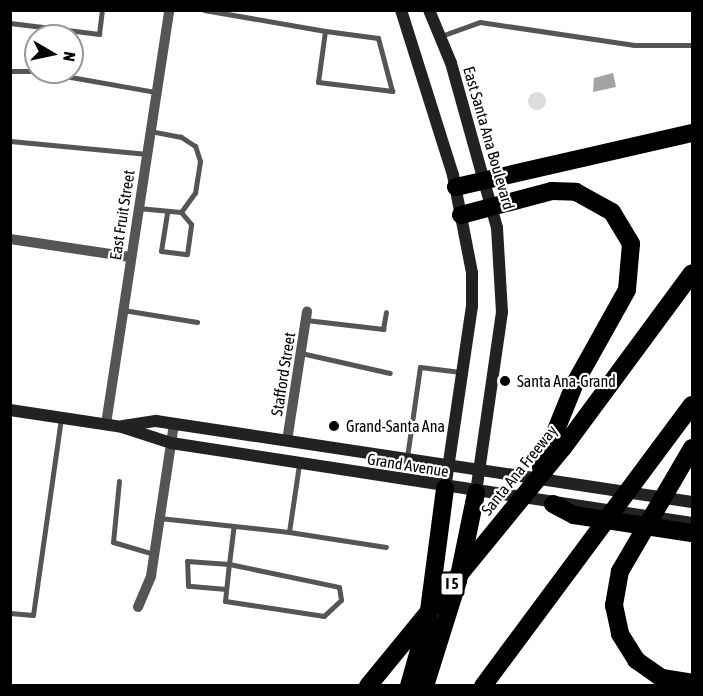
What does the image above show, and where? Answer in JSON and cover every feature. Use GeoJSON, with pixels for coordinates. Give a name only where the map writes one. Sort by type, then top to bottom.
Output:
{"type":"FeatureCollection","features":[{"type":"Feature","properties":{"kind":"highway"},"geometry":{"type":"LineString","coordinates":[[456,188],[693,133]]}},
{"type":"Feature","properties":{"kind":"highway"},"geometry":{"type":"LineString","coordinates":[[461,215],[552,191],[586,194],[618,218],[631,244],[627,290],[575,383],[556,447]]}},
{"type":"Feature","properties":{"kind":"highway","name":"Santa Ana Freeway"},"geometry":{"type":"LineString","coordinates":[[369,686],[535,483],[556,447],[693,273]]}},
{"type":"Feature","properties":{"kind":"highway"},"geometry":{"type":"LineString","coordinates":[[483,686],[591,546],[693,405]]}},
{"type":"Feature","properties":{"kind":"highway"},"geometry":{"type":"LineString","coordinates":[[693,448],[629,553],[614,605],[626,646],[649,671],[693,683]]}},
{"type":"Feature","properties":{"kind":"highway"},"geometry":{"type":"LineString","coordinates":[[409,686],[428,618],[445,488]]}},
{"type":"Feature","properties":{"kind":"highway"},"geometry":{"type":"LineString","coordinates":[[425,686],[458,581],[476,493]]}},
{"type":"Feature","properties":{"kind":"highway"},"geometry":{"type":"LineString","coordinates":[[553,504],[574,515],[693,533]]}},
{"type":"Feature","properties":{"kind":"main road"},"geometry":{"type":"LineString","coordinates":[[401,10],[456,188],[472,306],[445,488]]}},
{"type":"Feature","properties":{"kind":"main road","name":"East Santa Ana Boulevard"},"geometry":{"type":"LineString","coordinates":[[429,10],[487,180],[493,207],[502,312],[476,493]]}},
{"type":"Feature","properties":{"kind":"main road","name":"Grand Avenue"},"geometry":{"type":"LineString","coordinates":[[10,410],[122,427],[171,443],[476,493],[693,523]]}},
{"type":"Feature","properties":{"kind":"main road","name":"Grand Avenue"},"geometry":{"type":"LineString","coordinates":[[122,427],[174,424],[693,502]]}},
{"type":"Feature","properties":{"kind":"street","name":"East Fruit Street"},"geometry":{"type":"LineString","coordinates":[[106,424],[169,10]]}},
{"type":"Feature","properties":{"kind":"street"},"geometry":{"type":"LineString","coordinates":[[10,239],[131,257]]}},
{"type":"Feature","properties":{"kind":"street","name":"Stafford Street"},"geometry":{"type":"LineString","coordinates":[[287,441],[307,316]]}},
{"type":"Feature","properties":{"kind":"street"},"geometry":{"type":"LineString","coordinates":[[138,607],[154,554],[174,424]]}},
{"type":"Feature","properties":{"kind":"lane"},"geometry":{"type":"LineString","coordinates":[[10,23],[99,34],[102,10]]}},
{"type":"Feature","properties":{"kind":"lane"},"geometry":{"type":"LineString","coordinates":[[204,10],[378,38],[392,91],[318,82],[325,31]]}},
{"type":"Feature","properties":{"kind":"lane"},"geometry":{"type":"LineString","coordinates":[[440,37],[480,22],[634,45],[693,45]]}},
{"type":"Feature","properties":{"kind":"lane"},"geometry":{"type":"LineString","coordinates":[[84,79],[156,92]]}},
{"type":"Feature","properties":{"kind":"lane"},"geometry":{"type":"LineString","coordinates":[[138,208],[167,213],[181,212],[195,193],[199,154],[189,140],[150,131]]}},
{"type":"Feature","properties":{"kind":"lane"},"geometry":{"type":"LineString","coordinates":[[10,141],[147,154]]}},
{"type":"Feature","properties":{"kind":"lane"},"geometry":{"type":"LineString","coordinates":[[167,213],[161,250],[187,254],[191,224],[181,212]]}},
{"type":"Feature","properties":{"kind":"lane"},"geometry":{"type":"LineString","coordinates":[[123,310],[197,322]]}},
{"type":"Feature","properties":{"kind":"lane"},"geometry":{"type":"LineString","coordinates":[[307,316],[383,329],[386,312]]}},
{"type":"Feature","properties":{"kind":"lane"},"geometry":{"type":"LineString","coordinates":[[301,353],[390,373]]}},
{"type":"Feature","properties":{"kind":"lane"},"geometry":{"type":"LineString","coordinates":[[407,459],[420,367],[463,372]]}},
{"type":"Feature","properties":{"kind":"lane"},"geometry":{"type":"LineString","coordinates":[[10,613],[33,615],[61,417]]}},
{"type":"Feature","properties":{"kind":"lane"},"geometry":{"type":"LineString","coordinates":[[289,532],[298,464]]}},
{"type":"Feature","properties":{"kind":"lane"},"geometry":{"type":"LineString","coordinates":[[119,481],[113,542],[154,554]]}},
{"type":"Feature","properties":{"kind":"lane"},"geometry":{"type":"LineString","coordinates":[[159,518],[289,532],[386,547]]}},
{"type":"Feature","properties":{"kind":"lane"},"geometry":{"type":"LineString","coordinates":[[226,589],[184,582],[187,561],[229,564],[339,587],[341,600],[324,616],[225,601],[229,564],[234,526]]}},
{"type":"Feature","properties":{"kind":"shaded area"},"geometry":{"type":"Polygon","coordinates":[[[613,73],[616,87],[593,92],[594,78],[613,73]]]}},
{"type":"Feature","properties":{"kind":"shaded area"},"geometry":{"type":"Polygon","coordinates":[[[537,92],[543,95],[546,101],[543,107],[537,110],[531,107],[528,101],[531,95],[537,92]]]}},
{"type":"Feature","properties":{"kind":"place","name":"Santa Ana-Grand"},"geometry":{"type":"Point","coordinates":[505,381]}},
{"type":"Feature","properties":{"kind":"place","name":"Grand-Santa Ana"},"geometry":{"type":"Point","coordinates":[334,426]}}]}
